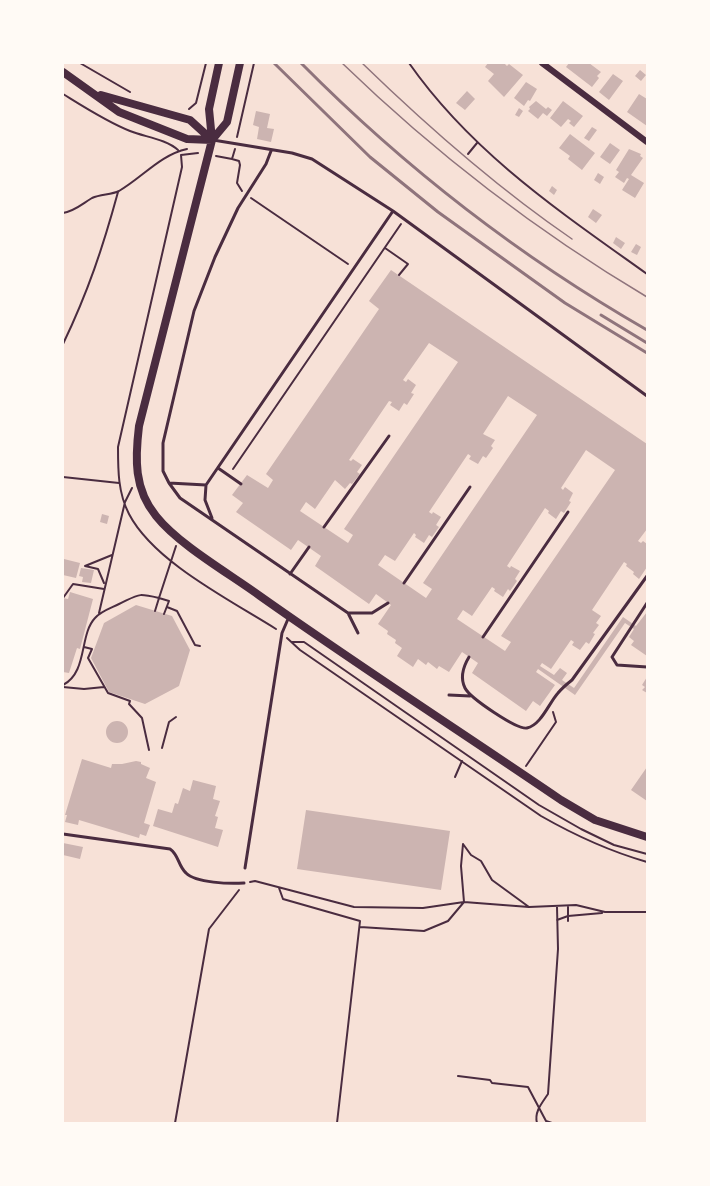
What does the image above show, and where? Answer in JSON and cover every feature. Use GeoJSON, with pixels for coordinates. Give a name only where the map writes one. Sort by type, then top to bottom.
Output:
{"type":"FeatureCollection","features":[{"type":"Feature","properties":{"kind":"street"},"geometry":{"type":"LineString","coordinates":[[219,63],[209,109],[213,140],[139,426],[135,452],[137,477],[145,499],[156,517],[178,538],[522,773],[595,820],[647,837]]}},
{"type":"Feature","properties":{"kind":"street"},"geometry":{"type":"LineString","coordinates":[[213,140],[227,122],[240,63]]}},
{"type":"Feature","properties":{"kind":"street"},"geometry":{"type":"LineString","coordinates":[[542,63],[647,142]]}},
{"type":"Feature","properties":{"kind":"street"},"geometry":{"type":"LineString","coordinates":[[63,72],[119,112],[187,139],[213,140]]}},
{"type":"Feature","properties":{"kind":"street"},"geometry":{"type":"LineString","coordinates":[[94,93],[190,120],[213,140]]}},
{"type":"Feature","properties":{"kind":"lane"},"geometry":{"type":"LineString","coordinates":[[213,140],[236,142],[312,159],[405,219],[647,396]]}},
{"type":"Feature","properties":{"kind":"lane"},"geometry":{"type":"LineString","coordinates":[[271,150],[266,164],[247,195],[212,266],[194,311],[163,443],[163,471],[168,483],[180,498],[348,613],[358,633]]}},
{"type":"Feature","properties":{"kind":"lane"},"geometry":{"type":"LineString","coordinates":[[212,519],[205,500],[206,485],[393,211]]}},
{"type":"Feature","properties":{"kind":"lane"},"geometry":{"type":"LineString","coordinates":[[324,527],[389,436]]}},
{"type":"Feature","properties":{"kind":"lane"},"geometry":{"type":"LineString","coordinates":[[218,468],[241,483]]}},
{"type":"Feature","properties":{"kind":"lane"},"geometry":{"type":"LineString","coordinates":[[168,483],[206,485]]}},
{"type":"Feature","properties":{"kind":"lane"},"geometry":{"type":"LineString","coordinates":[[404,583],[470,487]]}},
{"type":"Feature","properties":{"kind":"lane"},"geometry":{"type":"LineString","coordinates":[[483,637],[568,512]]}},
{"type":"Feature","properties":{"kind":"lane"},"geometry":{"type":"LineString","coordinates":[[290,574],[309,548]]}},
{"type":"Feature","properties":{"kind":"lane"},"geometry":{"type":"LineString","coordinates":[[469,657],[464,665],[462,676],[464,687],[470,696],[517,727],[527,728],[537,723],[550,704],[572,680],[647,576]]}},
{"type":"Feature","properties":{"kind":"lane"},"geometry":{"type":"LineString","coordinates":[[348,613],[372,613],[388,603]]}},
{"type":"Feature","properties":{"kind":"lane"},"geometry":{"type":"LineString","coordinates":[[647,603],[612,657],[617,665],[647,668]]}},
{"type":"Feature","properties":{"kind":"lane"},"geometry":{"type":"LineString","coordinates":[[245,868],[282,633],[289,616]]}},
{"type":"Feature","properties":{"kind":"lane"},"geometry":{"type":"LineString","coordinates":[[449,695],[470,696]]}},
{"type":"Feature","properties":{"kind":"lane"},"geometry":{"type":"LineString","coordinates":[[63,834],[170,849],[175,852],[184,871],[192,877],[219,883],[244,883]]}},
{"type":"Feature","properties":{"kind":"path"},"geometry":{"type":"LineString","coordinates":[[80,63],[137,96]]}},
{"type":"Feature","properties":{"kind":"path"},"geometry":{"type":"LineString","coordinates":[[185,111],[194,108],[198,99],[206,63]]}},
{"type":"Feature","properties":{"kind":"path"},"geometry":{"type":"LineString","coordinates":[[409,63],[441,105],[477,143],[537,193],[647,274]]}},
{"type":"Feature","properties":{"kind":"path"},"geometry":{"type":"LineString","coordinates":[[63,94],[128,130],[170,144],[181,155]]}},
{"type":"Feature","properties":{"kind":"path"},"geometry":{"type":"LineString","coordinates":[[468,154],[477,143]]}},
{"type":"Feature","properties":{"kind":"path"},"geometry":{"type":"LineString","coordinates":[[63,213],[80,207],[92,198],[118,192],[147,170],[179,151],[191,149]]}},
{"type":"Feature","properties":{"kind":"path"},"geometry":{"type":"LineString","coordinates":[[232,159],[239,161],[237,183],[247,195],[365,276]]}},
{"type":"Feature","properties":{"kind":"path"},"geometry":{"type":"LineString","coordinates":[[63,344],[81,307],[102,253],[118,192]]}},
{"type":"Feature","properties":{"kind":"path"},"geometry":{"type":"LineString","coordinates":[[229,475],[405,219]]}},
{"type":"Feature","properties":{"kind":"path"},"geometry":{"type":"LineString","coordinates":[[385,247],[408,264],[399,275]]}},
{"type":"Feature","properties":{"kind":"path"},"geometry":{"type":"LineString","coordinates":[[63,477],[119,483],[124,502],[137,526],[150,542],[171,561],[282,633],[300,650],[541,816],[582,839],[618,854],[647,862]]}},
{"type":"Feature","properties":{"kind":"path"},"geometry":{"type":"LineString","coordinates":[[98,614],[124,502],[137,477]]}},
{"type":"Feature","properties":{"kind":"path"},"geometry":{"type":"LineString","coordinates":[[155,611],[178,538]]}},
{"type":"Feature","properties":{"kind":"path"},"geometry":{"type":"LineString","coordinates":[[86,566],[112,555]]}},
{"type":"Feature","properties":{"kind":"path"},"geometry":{"type":"LineString","coordinates":[[80,565],[98,569],[105,584]]}},
{"type":"Feature","properties":{"kind":"path"},"geometry":{"type":"LineString","coordinates":[[63,598],[73,584],[104,589]]}},
{"type":"Feature","properties":{"kind":"path"},"geometry":{"type":"LineString","coordinates":[[63,686],[76,672],[92,621],[98,614],[141,594],[169,601],[164,614]]}},
{"type":"Feature","properties":{"kind":"path"},"geometry":{"type":"LineString","coordinates":[[167,607],[177,611],[195,645],[200,646]]}},
{"type":"Feature","properties":{"kind":"path"},"geometry":{"type":"LineString","coordinates":[[292,642],[304,642],[548,809],[581,829],[614,845],[647,854]]}},
{"type":"Feature","properties":{"kind":"path"},"geometry":{"type":"LineString","coordinates":[[84,647],[92,649],[88,658],[108,693],[130,701],[129,704],[142,718],[149,750]]}},
{"type":"Feature","properties":{"kind":"path"},"geometry":{"type":"LineString","coordinates":[[63,686],[84,689],[104,687]]}},
{"type":"Feature","properties":{"kind":"path"},"geometry":{"type":"LineString","coordinates":[[522,773],[556,722],[550,704]]}},
{"type":"Feature","properties":{"kind":"path"},"geometry":{"type":"LineString","coordinates":[[162,748],[169,722],[176,717]]}},
{"type":"Feature","properties":{"kind":"path"},"geometry":{"type":"LineString","coordinates":[[455,777],[462,761]]}},
{"type":"Feature","properties":{"kind":"path"},"geometry":{"type":"LineString","coordinates":[[360,927],[424,931],[448,921],[464,902],[461,866],[463,844],[471,855],[481,861],[492,880],[530,907]]}},
{"type":"Feature","properties":{"kind":"path"},"geometry":{"type":"LineString","coordinates":[[175,1123],[209,929],[244,883],[255,881],[354,907],[423,908],[464,902],[530,907],[576,905],[605,912]]}},
{"type":"Feature","properties":{"kind":"path"},"geometry":{"type":"LineString","coordinates":[[279,888],[283,900],[360,921],[337,1123]]}},
{"type":"Feature","properties":{"kind":"path"},"geometry":{"type":"LineString","coordinates":[[568,906],[568,921]]}},
{"type":"Feature","properties":{"kind":"path"},"geometry":{"type":"LineString","coordinates":[[537,1123],[538,1108],[548,1094],[558,949],[557,907]]}},
{"type":"Feature","properties":{"kind":"path"},"geometry":{"type":"LineString","coordinates":[[557,920],[568,916],[605,912],[647,912]]}},
{"type":"Feature","properties":{"kind":"path"},"geometry":{"type":"LineString","coordinates":[[458,1077],[528,1087],[546,1122],[552,1123]]}},
{"type":"Feature","properties":{"kind":"building"},"geometry":{"type":"Polygon","coordinates":[[[488,63],[504,63],[507,66],[509,64],[523,75],[504,97],[488,81],[494,74],[485,67],[488,63]]]}},
{"type":"Feature","properties":{"kind":"building"},"geometry":{"type":"Polygon","coordinates":[[[569,63],[589,63],[601,72],[597,76],[599,78],[592,87],[566,67],[569,63]]]}},
{"type":"Feature","properties":{"kind":"building"},"geometry":{"type":"Polygon","coordinates":[[[640,70],[646,75],[641,81],[635,76],[640,70]]]}},
{"type":"Feature","properties":{"kind":"building"},"geometry":{"type":"Polygon","coordinates":[[[613,74],[623,81],[609,100],[599,92],[613,74]]]}},
{"type":"Feature","properties":{"kind":"building"},"geometry":{"type":"Polygon","coordinates":[[[526,82],[537,89],[524,106],[514,98],[526,82]]]}},
{"type":"Feature","properties":{"kind":"building"},"geometry":{"type":"Polygon","coordinates":[[[467,91],[475,99],[465,110],[456,103],[467,91]]]}},
{"type":"Feature","properties":{"kind":"building"},"geometry":{"type":"Polygon","coordinates":[[[639,94],[647,99],[647,126],[627,112],[639,94]]]}},
{"type":"Feature","properties":{"kind":"building"},"geometry":{"type":"Polygon","coordinates":[[[536,101],[546,109],[548,107],[552,110],[547,116],[543,113],[538,119],[528,111],[536,101]]]}},
{"type":"Feature","properties":{"kind":"building"},"geometry":{"type":"Polygon","coordinates":[[[563,101],[583,116],[574,127],[568,119],[561,127],[550,118],[563,101]]]}},
{"type":"Feature","properties":{"kind":"building"},"geometry":{"type":"Polygon","coordinates":[[[519,108],[523,111],[519,117],[515,115],[519,108]]]}},
{"type":"Feature","properties":{"kind":"building"},"geometry":{"type":"Polygon","coordinates":[[[256,111],[270,114],[267,128],[274,129],[271,142],[257,139],[259,127],[253,125],[256,111]]]}},
{"type":"Feature","properties":{"kind":"building"},"geometry":{"type":"Polygon","coordinates":[[[592,127],[597,130],[589,141],[584,138],[592,127]]]}},
{"type":"Feature","properties":{"kind":"building"},"geometry":{"type":"Polygon","coordinates":[[[570,134],[595,153],[582,170],[568,159],[570,156],[559,148],[570,134]]]}},
{"type":"Feature","properties":{"kind":"building"},"geometry":{"type":"Polygon","coordinates":[[[610,143],[620,150],[610,164],[600,157],[610,143]]]}},
{"type":"Feature","properties":{"kind":"building"},"geometry":{"type":"Polygon","coordinates":[[[629,149],[641,154],[643,158],[631,175],[644,183],[635,198],[622,190],[629,179],[627,178],[624,183],[615,177],[619,172],[616,170],[629,149]]]}},
{"type":"Feature","properties":{"kind":"building"},"geometry":{"type":"Polygon","coordinates":[[[598,173],[604,177],[600,184],[594,180],[598,173]]]}},
{"type":"Feature","properties":{"kind":"building"},"geometry":{"type":"Polygon","coordinates":[[[552,186],[557,190],[554,195],[549,191],[552,186]]]}},
{"type":"Feature","properties":{"kind":"building"},"geometry":{"type":"Polygon","coordinates":[[[593,209],[602,215],[596,223],[588,217],[593,209]]]}},
{"type":"Feature","properties":{"kind":"building"},"geometry":{"type":"Polygon","coordinates":[[[616,237],[625,243],[621,249],[613,243],[616,237]]]}},
{"type":"Feature","properties":{"kind":"building"},"geometry":{"type":"Polygon","coordinates":[[[636,244],[641,247],[637,255],[631,252],[636,244]]]}},
{"type":"Feature","properties":{"kind":"building"},"geometry":{"type":"Polygon","coordinates":[[[391,270],[647,444],[647,529],[638,541],[647,544],[647,567],[639,579],[624,562],[592,610],[601,616],[596,623],[599,625],[589,644],[586,642],[580,650],[572,645],[574,642],[571,640],[551,669],[542,663],[540,666],[554,675],[560,668],[567,673],[562,680],[574,688],[623,617],[636,626],[647,612],[647,656],[631,645],[634,641],[629,637],[634,629],[625,623],[575,695],[538,669],[536,672],[555,685],[540,706],[533,701],[526,711],[472,673],[478,663],[462,652],[449,672],[439,666],[437,669],[428,662],[426,665],[418,659],[413,667],[397,656],[402,648],[387,634],[388,631],[378,624],[391,605],[376,594],[369,604],[315,566],[321,556],[298,540],[291,550],[236,512],[243,503],[232,495],[247,475],[268,488],[273,480],[266,474],[379,309],[369,301],[391,270]],[[429,343],[403,380],[406,382],[408,379],[416,385],[411,393],[414,394],[407,405],[404,403],[399,411],[390,405],[392,402],[389,401],[349,460],[353,459],[362,465],[357,472],[360,474],[345,489],[335,480],[315,509],[306,502],[300,511],[348,543],[353,535],[344,529],[458,362],[429,343]],[[508,396],[483,434],[495,440],[491,446],[493,448],[486,458],[483,456],[478,464],[469,459],[471,456],[468,454],[429,512],[441,517],[436,525],[439,527],[432,537],[429,535],[424,543],[415,537],[414,533],[395,561],[385,555],[378,565],[426,598],[432,589],[423,583],[537,415],[508,396]],[[586,450],[561,488],[563,490],[565,487],[573,493],[569,501],[571,502],[564,513],[561,511],[556,519],[545,508],[507,566],[520,571],[510,591],[508,589],[503,597],[492,587],[472,616],[463,610],[457,619],[505,651],[511,642],[501,636],[615,470],[586,450]]]}},
{"type":"Feature","properties":{"kind":"building"},"geometry":{"type":"Polygon","coordinates":[[[102,514],[109,516],[107,524],[100,522],[102,514]]]}},
{"type":"Feature","properties":{"kind":"building"},"geometry":{"type":"Polygon","coordinates":[[[64,559],[80,563],[76,578],[63,575],[64,559]]]}},
{"type":"Feature","properties":{"kind":"building"},"geometry":{"type":"Polygon","coordinates":[[[81,568],[94,570],[91,583],[82,582],[83,577],[79,576],[81,568]]]}},
{"type":"Feature","properties":{"kind":"building"},"geometry":{"type":"Polygon","coordinates":[[[70,592],[93,599],[80,649],[77,648],[69,673],[63,672],[63,598],[68,599],[70,592]]]}},
{"type":"Feature","properties":{"kind":"building"},"geometry":{"type":"Polygon","coordinates":[[[136,605],[172,616],[190,650],[179,686],[145,704],[109,692],[91,658],[104,623],[136,605]]]}},
{"type":"Feature","properties":{"kind":"building"},"geometry":{"type":"Polygon","coordinates":[[[647,677],[647,693],[642,690],[645,687],[642,685],[647,677]]]}},
{"type":"Feature","properties":{"kind":"building"},"geometry":{"type":"Polygon","coordinates":[[[117,721],[125,724],[128,732],[125,740],[117,743],[109,740],[106,732],[109,724],[117,721]]]}},
{"type":"Feature","properties":{"kind":"building"},"geometry":{"type":"Polygon","coordinates":[[[82,759],[111,768],[112,764],[136,761],[150,768],[146,778],[156,782],[144,823],[150,825],[146,836],[140,834],[139,838],[79,820],[78,825],[65,822],[67,815],[65,815],[82,759]]]}},
{"type":"Feature","properties":{"kind":"building"},"geometry":{"type":"Polygon","coordinates":[[[647,767],[647,801],[631,790],[647,767]]]}},
{"type":"Feature","properties":{"kind":"building"},"geometry":{"type":"Polygon","coordinates":[[[193,780],[216,786],[213,799],[220,801],[215,816],[218,817],[215,828],[223,830],[218,847],[153,826],[158,809],[172,813],[175,803],[178,804],[183,788],[190,791],[193,780]]]}},
{"type":"Feature","properties":{"kind":"building"},"geometry":{"type":"Polygon","coordinates":[[[306,810],[450,831],[441,890],[297,869],[306,810]]]}},
{"type":"Feature","properties":{"kind":"building"},"geometry":{"type":"Polygon","coordinates":[[[63,843],[83,847],[80,859],[63,855],[63,843]]]}},
{"type":"Feature","properties":{"kind":"tram line"},"geometry":{"type":"LineString","coordinates":[[342,63],[413,128],[488,189],[526,218],[647,297]]}},
{"type":"Feature","properties":{"kind":"tram line"},"geometry":{"type":"LineString","coordinates":[[362,63],[463,156],[516,199],[572,239]]}},
{"type":"Feature","properties":{"kind":"railway"},"geometry":{"type":"LineString","coordinates":[[274,63],[370,157],[438,212],[565,303],[647,353]]}},
{"type":"Feature","properties":{"kind":"railway"},"geometry":{"type":"LineString","coordinates":[[301,63],[381,138],[465,208],[554,272],[647,330]]}},
{"type":"Feature","properties":{"kind":"railway"},"geometry":{"type":"LineString","coordinates":[[601,315],[647,343]]}}]}
